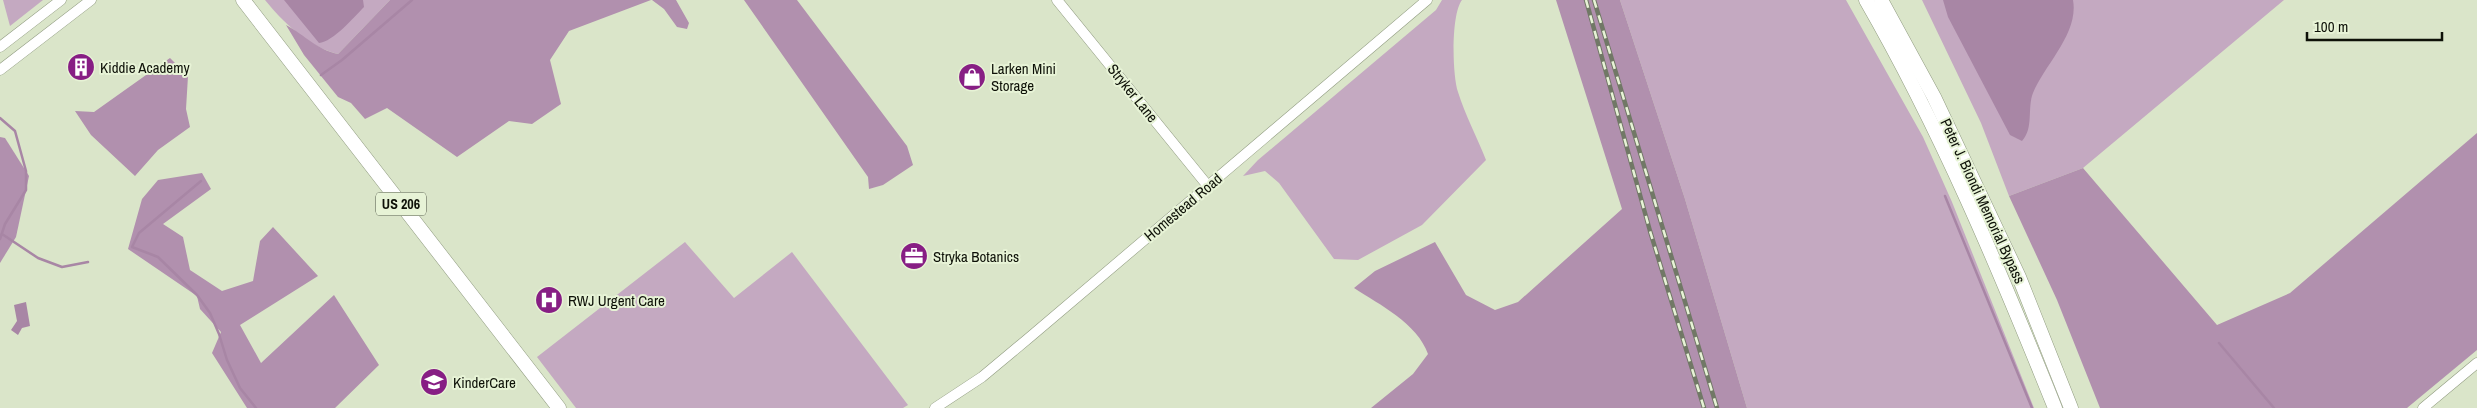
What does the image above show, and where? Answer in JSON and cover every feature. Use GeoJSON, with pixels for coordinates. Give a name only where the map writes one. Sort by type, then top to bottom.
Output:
{"type":"FeatureCollection","features":[{"type":"Feature","properties":{"kind":"main road","name":"US 206"},"geometry":{"type":"LineString","coordinates":[[243,0],[559,408]]}},
{"type":"Feature","properties":{"kind":"main road","name":"Peter J. Biondi Memorial Bypass"},"geometry":{"type":"LineString","coordinates":[[1866,0],[1906,72],[1959,180],[2055,408]]}},
{"type":"Feature","properties":{"kind":"main road","name":"Peter J. Biondi Memorial Bypass"},"geometry":{"type":"LineString","coordinates":[[1881,0],[1934,97],[2019,278],[2071,408]]}},
{"type":"Feature","properties":{"kind":"street"},"geometry":{"type":"LineString","coordinates":[[0,47],[61,0]]}},
{"type":"Feature","properties":{"kind":"street"},"geometry":{"type":"LineString","coordinates":[[0,70],[91,0]]}},
{"type":"Feature","properties":{"kind":"street","name":"Stryker Lane"},"geometry":{"type":"LineString","coordinates":[[1057,0],[1208,186]]}},
{"type":"Feature","properties":{"kind":"street","name":"Homestead Road"},"geometry":{"type":"LineString","coordinates":[[935,408],[982,377],[1426,0]]}},
{"type":"Feature","properties":{"kind":"street"},"geometry":{"type":"LineString","coordinates":[[2423,408],[2477,363]]}},
{"type":"Feature","properties":{"kind":"shaded area"},"geometry":{"type":"Polygon","coordinates":[[[3,0],[43,0],[10,26],[3,0]]]}},
{"type":"Feature","properties":{"kind":"shaded area"},"geometry":{"type":"Polygon","coordinates":[[[265,0],[390,0],[338,54],[317,46],[297,33],[265,0]]]}},
{"type":"Feature","properties":{"kind":"shaded area"},"geometry":{"type":"Polygon","coordinates":[[[284,0],[363,0],[364,7],[337,34],[325,42],[319,43],[284,0]]]}},
{"type":"Feature","properties":{"kind":"shaded area"},"geometry":{"type":"Polygon","coordinates":[[[390,0],[651,0],[569,31],[550,60],[561,104],[532,124],[509,121],[457,157],[387,108],[365,119],[351,103],[338,97],[304,55],[286,25],[317,46],[338,54],[390,0]]]}},
{"type":"Feature","properties":{"kind":"shaded area"},"geometry":{"type":"Polygon","coordinates":[[[652,0],[676,0],[689,23],[687,29],[677,27],[664,9],[652,0]]]}},
{"type":"Feature","properties":{"kind":"shaded area"},"geometry":{"type":"Polygon","coordinates":[[[744,0],[797,0],[907,146],[913,165],[883,185],[869,189],[868,177],[744,0]]]}},
{"type":"Feature","properties":{"kind":"shaded area"},"geometry":{"type":"Polygon","coordinates":[[[1442,0],[1462,0],[1458,7],[1454,31],[1456,83],[1464,109],[1486,160],[1422,225],[1358,260],[1334,259],[1279,183],[1265,171],[1243,176],[1258,160],[1436,10],[1442,0]]]}},
{"type":"Feature","properties":{"kind":"shaded area"},"geometry":{"type":"Polygon","coordinates":[[[1556,0],[1620,0],[1685,199],[1747,408],[1371,408],[1413,374],[1428,354],[1423,343],[1407,324],[1354,288],[1375,271],[1435,242],[1466,295],[1495,310],[1518,302],[1622,209],[1556,0]]]}},
{"type":"Feature","properties":{"kind":"shaded area"},"geometry":{"type":"Polygon","coordinates":[[[1620,0],[1846,0],[1923,137],[1952,202],[2034,408],[1747,408],[1685,199],[1620,0]]]}},
{"type":"Feature","properties":{"kind":"shaded area"},"geometry":{"type":"Polygon","coordinates":[[[1922,0],[2284,0],[2083,168],[2009,196],[1981,123],[1922,0]]]}},
{"type":"Feature","properties":{"kind":"shaded area"},"geometry":{"type":"Polygon","coordinates":[[[1943,0],[2073,0],[2071,24],[2060,48],[2033,93],[2028,130],[2022,141],[2010,135],[1948,17],[1943,0]]]}},
{"type":"Feature","properties":{"kind":"shaded area"},"geometry":{"type":"Polygon","coordinates":[[[170,58],[188,76],[186,109],[190,127],[158,150],[135,176],[91,135],[75,111],[94,112],[170,58]]]}},
{"type":"Feature","properties":{"kind":"shaded area"},"geometry":{"type":"Polygon","coordinates":[[[2477,133],[2477,350],[2407,408],[2100,408],[2057,300],[2009,196],[2083,168],[2217,325],[2290,293],[2477,133]]]}},
{"type":"Feature","properties":{"kind":"shaded area"},"geometry":{"type":"Polygon","coordinates":[[[0,137],[5,138],[29,176],[16,237],[0,263],[0,137]]]}},
{"type":"Feature","properties":{"kind":"shaded area"},"geometry":{"type":"Polygon","coordinates":[[[202,173],[211,189],[163,224],[183,237],[190,270],[222,291],[253,281],[260,241],[273,227],[318,276],[240,325],[261,363],[334,295],[379,365],[335,408],[247,408],[212,353],[221,332],[200,309],[197,296],[128,249],[142,199],[158,180],[202,173]]]}},
{"type":"Feature","properties":{"kind":"shaded area"},"geometry":{"type":"Polygon","coordinates":[[[685,242],[734,298],[792,252],[908,405],[903,408],[576,408],[537,357],[685,242]]]}},
{"type":"Feature","properties":{"kind":"shaded area"},"geometry":{"type":"Polygon","coordinates":[[[26,302],[30,326],[22,328],[18,335],[11,330],[17,321],[14,305],[26,302]]]}},
{"type":"Feature","properties":{"kind":"waterway"},"geometry":{"type":"LineString","coordinates":[[321,75],[342,60],[412,0]]}},
{"type":"Feature","properties":{"kind":"waterway"},"geometry":{"type":"LineString","coordinates":[[0,118],[15,131],[26,171],[26,190],[5,224],[0,239]]}},
{"type":"Feature","properties":{"kind":"waterway"},"geometry":{"type":"LineString","coordinates":[[201,181],[139,233],[132,247],[158,257],[197,295],[210,313],[227,360],[240,388],[256,408]]}},
{"type":"Feature","properties":{"kind":"waterway"},"geometry":{"type":"LineString","coordinates":[[1945,196],[2032,408]]}},
{"type":"Feature","properties":{"kind":"waterway"},"geometry":{"type":"LineString","coordinates":[[2,234],[38,258],[62,267],[88,262]]}},
{"type":"Feature","properties":{"kind":"waterway"},"geometry":{"type":"LineString","coordinates":[[2219,343],[2274,408]]}},
{"type":"Feature","properties":{"kind":"railway"},"geometry":{"type":"LineString","coordinates":[[1586,0],[1650,231],[1704,408]]}},
{"type":"Feature","properties":{"kind":"railway"},"geometry":{"type":"LineString","coordinates":[[1594,0],[1717,408]]}},
{"type":"Feature","properties":{"kind":"place","name":"Kiddie Academy"},"geometry":{"type":"Point","coordinates":[81,67]}},
{"type":"Feature","properties":{"kind":"place","name":"Larken Mini Storage"},"geometry":{"type":"Point","coordinates":[972,77]}},
{"type":"Feature","properties":{"kind":"place","name":"Stryka Botanics"},"geometry":{"type":"Point","coordinates":[914,256]}},
{"type":"Feature","properties":{"kind":"place","name":"RWJ Urgent Care"},"geometry":{"type":"Point","coordinates":[549,300]}},
{"type":"Feature","properties":{"kind":"place","name":"KinderCare"},"geometry":{"type":"Point","coordinates":[434,382]}}]}
